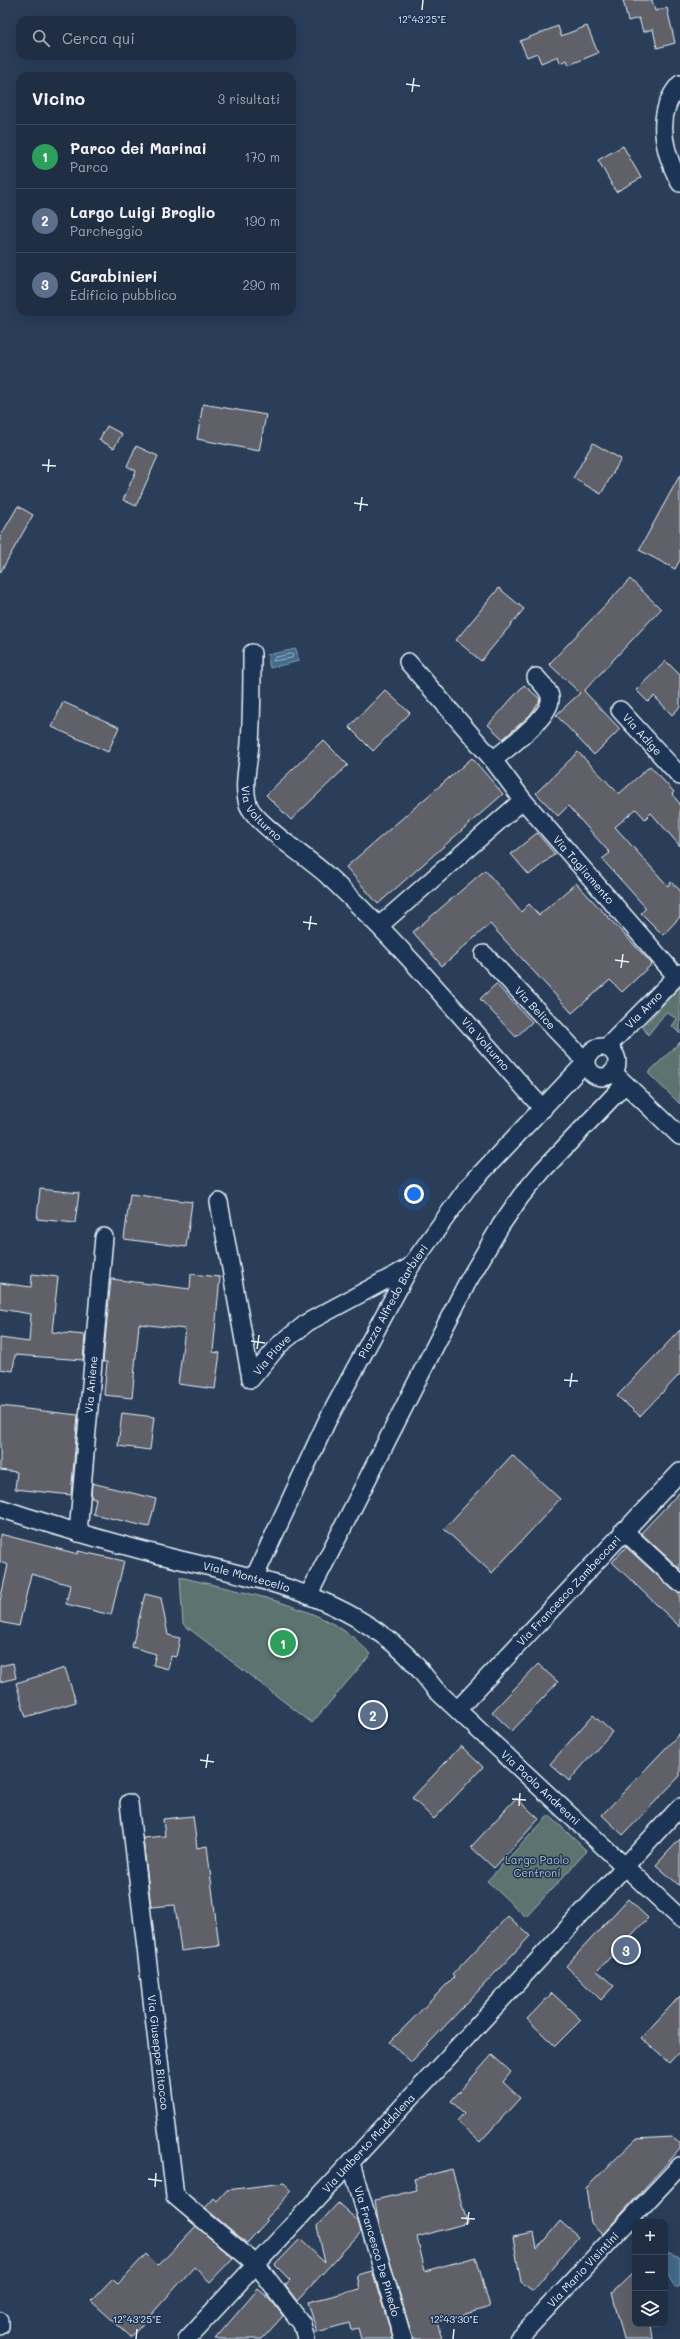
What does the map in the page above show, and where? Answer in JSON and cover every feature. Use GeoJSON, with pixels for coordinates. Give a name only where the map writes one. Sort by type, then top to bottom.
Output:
{"type":"FeatureCollection","features":[{"type":"Feature","properties":{"kind":"street"},"geometry":{"type":"LineString","coordinates":[[680,84],[667,107],[663,130],[670,160],[680,183]]}},
{"type":"Feature","properties":{"kind":"street","name":"Via Volturno"},"geometry":{"type":"LineString","coordinates":[[252,653],[250,732],[246,787],[248,805],[259,820],[314,863],[379,926],[543,1109]]}},
{"type":"Feature","properties":{"kind":"street","name":"Via Tagliamento"},"geometry":{"type":"LineString","coordinates":[[408,662],[494,760],[523,800],[678,975]]}},
{"type":"Feature","properties":{"kind":"street"},"geometry":{"type":"LineString","coordinates":[[494,760],[541,718],[548,708],[550,702],[549,693],[536,677]]}},
{"type":"Feature","properties":{"kind":"street","name":"Via Adige"},"geometry":{"type":"LineString","coordinates":[[620,710],[680,776]]}},
{"type":"Feature","properties":{"kind":"street"},"geometry":{"type":"LineString","coordinates":[[379,926],[523,800]]}},
{"type":"Feature","properties":{"kind":"street","name":"Via Belice"},"geometry":{"type":"LineString","coordinates":[[484,954],[586,1062],[589,1071],[596,1076],[619,1078]]}},
{"type":"Feature","properties":{"kind":"street","name":"Via Arno"},"geometry":{"type":"LineString","coordinates":[[607,1047],[678,975]]}},
{"type":"Feature","properties":{"kind":"street"},"geometry":{"type":"LineString","coordinates":[[607,1047],[617,1058],[616,1068],[619,1078],[680,1136]]}},
{"type":"Feature","properties":{"kind":"street","name":"Piazza Alfredo Barbieri"},"geometry":{"type":"LineString","coordinates":[[254,1578],[327,1421],[410,1268],[467,1188],[586,1062],[590,1051],[595,1048],[607,1047]]}},
{"type":"Feature","properties":{"kind":"street"},"geometry":{"type":"LineString","coordinates":[[309,1594],[467,1283],[501,1225],[521,1196],[619,1078]]}},
{"type":"Feature","properties":{"kind":"street","name":"Via Piave"},"geometry":{"type":"LineString","coordinates":[[219,1202],[250,1379],[279,1346],[308,1322],[410,1268]]}},
{"type":"Feature","properties":{"kind":"street","name":"Via Aniene"},"geometry":{"type":"LineString","coordinates":[[78,1533],[104,1237]]}},
{"type":"Feature","properties":{"kind":"street","name":"Via Francesco Zambeccari"},"geometry":{"type":"LineString","coordinates":[[458,1709],[623,1530],[680,1472]]}},
{"type":"Feature","properties":{"kind":"street","name":"Viale Montecelio"},"geometry":{"type":"LineString","coordinates":[[0,1508],[78,1533],[254,1578],[309,1594],[350,1614],[389,1640],[404,1652],[436,1690],[458,1709]]}},
{"type":"Feature","properties":{"kind":"street"},"geometry":{"type":"LineString","coordinates":[[623,1530],[680,1583]]}},
{"type":"Feature","properties":{"kind":"street","name":"Via Paolo Andreani"},"geometry":{"type":"LineString","coordinates":[[458,1709],[680,1918]]}},
{"type":"Feature","properties":{"kind":"street","name":"Via Giuseppe Bitocco"},"geometry":{"type":"LineString","coordinates":[[129,1803],[175,2196],[257,2265],[302,2324],[306,2339]]}},
{"type":"Feature","properties":{"kind":"street"},"geometry":{"type":"LineString","coordinates":[[625,1866],[680,1807]]}},
{"type":"Feature","properties":{"kind":"street","name":"Via Umberto Maddalena"},"geometry":{"type":"LineString","coordinates":[[187,2339],[625,1866]]}},
{"type":"Feature","properties":{"kind":"street","name":"Via Francesco De Pinedo"},"geometry":{"type":"LineString","coordinates":[[350,2163],[403,2339]]}},
{"type":"Feature","properties":{"kind":"street","name":"Via Mario Visintini"},"geometry":{"type":"LineString","coordinates":[[518,2339],[680,2166]]}},
{"type":"Feature","properties":{"kind":"street"},"geometry":{"type":"LineString","coordinates":[[0,2320],[0,2326]]}},
{"type":"Feature","properties":{"kind":"green space"},"geometry":{"type":"Polygon","coordinates":[[[680,986],[680,1034],[672,1026],[677,1019],[666,1012],[648,1035],[643,1027],[680,986]]]}},
{"type":"Feature","properties":{"kind":"green space"},"geometry":{"type":"Polygon","coordinates":[[[680,1042],[680,1104],[648,1073],[680,1042]]]}},
{"type":"Feature","properties":{"kind":"green space"},"geometry":{"type":"Polygon","coordinates":[[[180,1577],[266,1598],[309,1613],[346,1632],[371,1654],[312,1723],[183,1624],[180,1577]]]}},
{"type":"Feature","properties":{"kind":"green space","name":"Largo Paolo Centroni"},"geometry":{"type":"Polygon","coordinates":[[[549,1815],[587,1851],[526,1917],[487,1881],[549,1815]]]}},
{"type":"Feature","properties":{"kind":"water"},"geometry":{"type":"Polygon","coordinates":[[[296,649],[299,661],[270,668],[267,655],[296,649]]]}},
{"type":"Feature","properties":{"kind":"water"},"geometry":{"type":"Polygon","coordinates":[[[668,2253],[680,2258],[680,2286],[675,2288],[668,2275],[668,2253]]]}},
{"type":"Feature","properties":{"kind":"building"},"geometry":{"type":"Polygon","coordinates":[[[623,0],[652,0],[655,11],[667,8],[675,43],[657,48],[653,29],[643,32],[639,18],[628,21],[623,0]]]}},
{"type":"Feature","properties":{"kind":"building"},"geometry":{"type":"Polygon","coordinates":[[[558,26],[561,36],[587,26],[598,53],[569,65],[567,60],[560,63],[558,56],[541,63],[537,53],[527,57],[520,41],[558,26]]]}},
{"type":"Feature","properties":{"kind":"building"},"geometry":{"type":"Polygon","coordinates":[[[623,146],[641,178],[616,192],[598,160],[623,146]]]}},
{"type":"Feature","properties":{"kind":"building"},"geometry":{"type":"Polygon","coordinates":[[[203,404],[266,415],[259,451],[197,439],[203,404]]]}},
{"type":"Feature","properties":{"kind":"building"},"geometry":{"type":"Polygon","coordinates":[[[107,426],[122,434],[114,448],[99,440],[107,426]]]}},
{"type":"Feature","properties":{"kind":"building"},"geometry":{"type":"Polygon","coordinates":[[[593,443],[621,459],[601,494],[573,478],[593,443]]]}},
{"type":"Feature","properties":{"kind":"building"},"geometry":{"type":"Polygon","coordinates":[[[136,446],[158,456],[136,506],[123,500],[136,471],[127,466],[136,446]]]}},
{"type":"Feature","properties":{"kind":"building"},"geometry":{"type":"Polygon","coordinates":[[[680,475],[680,560],[675,569],[639,550],[680,475]]]}},
{"type":"Feature","properties":{"kind":"building"},"geometry":{"type":"Polygon","coordinates":[[[18,506],[33,515],[0,573],[0,537],[18,506]]]}},
{"type":"Feature","properties":{"kind":"building"},"geometry":{"type":"Polygon","coordinates":[[[630,579],[661,609],[584,691],[620,729],[594,755],[556,715],[580,693],[549,664],[630,579]]]}},
{"type":"Feature","properties":{"kind":"building"},"geometry":{"type":"Polygon","coordinates":[[[499,588],[524,609],[481,661],[456,640],[499,588]]]}},
{"type":"Feature","properties":{"kind":"building"},"geometry":{"type":"Polygon","coordinates":[[[666,661],[680,675],[680,707],[672,715],[654,696],[648,702],[636,690],[666,661]]]}},
{"type":"Feature","properties":{"kind":"building"},"geometry":{"type":"Polygon","coordinates":[[[524,685],[540,699],[539,702],[530,715],[503,739],[488,725],[524,685]]]}},
{"type":"Feature","properties":{"kind":"building"},"geometry":{"type":"Polygon","coordinates":[[[385,690],[410,713],[373,751],[349,727],[385,690]]]}},
{"type":"Feature","properties":{"kind":"building"},"geometry":{"type":"Polygon","coordinates":[[[63,702],[119,727],[108,752],[52,727],[63,702]]]}},
{"type":"Feature","properties":{"kind":"building"},"geometry":{"type":"Polygon","coordinates":[[[323,740],[348,765],[291,820],[266,795],[323,740]]]}},
{"type":"Feature","properties":{"kind":"building"},"geometry":{"type":"Polygon","coordinates":[[[578,752],[619,794],[650,766],[674,792],[672,794],[680,804],[680,846],[651,813],[645,819],[636,809],[615,827],[668,886],[671,882],[680,890],[680,917],[663,935],[641,913],[646,908],[602,859],[610,853],[568,806],[558,816],[536,793],[578,752]]]}},
{"type":"Feature","properties":{"kind":"building"},"geometry":{"type":"Polygon","coordinates":[[[472,758],[503,794],[378,904],[346,867],[472,758]]]}},
{"type":"Feature","properties":{"kind":"building"},"geometry":{"type":"Polygon","coordinates":[[[537,833],[555,854],[529,875],[511,854],[537,833]]]}},
{"type":"Feature","properties":{"kind":"building"},"geometry":{"type":"Polygon","coordinates":[[[485,870],[521,912],[529,904],[539,915],[576,883],[652,964],[622,992],[610,980],[572,1013],[490,924],[442,966],[413,932],[485,870]]]}},
{"type":"Feature","properties":{"kind":"building"},"geometry":{"type":"Polygon","coordinates":[[[496,984],[532,1022],[516,1037],[480,999],[496,984]]]}},
{"type":"Feature","properties":{"kind":"building"},"geometry":{"type":"Polygon","coordinates":[[[40,1189],[79,1193],[75,1223],[37,1219],[40,1189]]]}},
{"type":"Feature","properties":{"kind":"building"},"geometry":{"type":"Polygon","coordinates":[[[130,1194],[192,1202],[186,1247],[124,1239],[130,1194]]]}},
{"type":"Feature","properties":{"kind":"building"},"geometry":{"type":"Polygon","coordinates":[[[32,1274],[58,1277],[52,1332],[85,1335],[83,1360],[15,1355],[13,1371],[0,1369],[0,1338],[29,1342],[31,1314],[0,1309],[0,1283],[31,1287],[32,1274]]]}},
{"type":"Feature","properties":{"kind":"building"},"geometry":{"type":"Polygon","coordinates":[[[191,1274],[220,1277],[213,1352],[220,1353],[215,1389],[178,1384],[185,1329],[139,1324],[132,1398],[104,1395],[107,1362],[103,1362],[111,1279],[190,1289],[191,1274]]]}},
{"type":"Feature","properties":{"kind":"building"},"geometry":{"type":"Polygon","coordinates":[[[680,1330],[680,1374],[640,1416],[617,1396],[680,1330]]]}},
{"type":"Feature","properties":{"kind":"building"},"geometry":{"type":"Polygon","coordinates":[[[0,1406],[78,1415],[71,1495],[15,1489],[17,1472],[0,1470],[0,1406]]]}},
{"type":"Feature","properties":{"kind":"building"},"geometry":{"type":"Polygon","coordinates":[[[122,1413],[154,1417],[150,1450],[118,1446],[122,1413]]]}},
{"type":"Feature","properties":{"kind":"building"},"geometry":{"type":"Polygon","coordinates":[[[512,1455],[560,1499],[492,1573],[444,1529],[512,1455]]]}},
{"type":"Feature","properties":{"kind":"building"},"geometry":{"type":"Polygon","coordinates":[[[92,1483],[156,1499],[149,1527],[93,1514],[96,1498],[91,1498],[92,1483]]]}},
{"type":"Feature","properties":{"kind":"building"},"geometry":{"type":"Polygon","coordinates":[[[680,1492],[680,1569],[641,1533],[680,1492]]]}},
{"type":"Feature","properties":{"kind":"building"},"geometry":{"type":"Polygon","coordinates":[[[0,1534],[78,1554],[78,1551],[124,1561],[111,1615],[66,1604],[70,1585],[31,1574],[19,1626],[0,1622],[0,1601],[8,1565],[0,1562],[0,1534]]]}},
{"type":"Feature","properties":{"kind":"building"},"geometry":{"type":"Polygon","coordinates":[[[626,1547],[673,1590],[680,1593],[680,1627],[612,1562],[626,1547]]]}},
{"type":"Feature","properties":{"kind":"building"},"geometry":{"type":"Polygon","coordinates":[[[145,1594],[161,1598],[168,1635],[180,1638],[176,1657],[171,1656],[168,1669],[153,1665],[156,1654],[132,1647],[145,1594]]]}},
{"type":"Feature","properties":{"kind":"building"},"geometry":{"type":"Polygon","coordinates":[[[13,1663],[16,1678],[0,1682],[0,1666],[13,1663]]]}},
{"type":"Feature","properties":{"kind":"building"},"geometry":{"type":"Polygon","coordinates":[[[538,1664],[558,1682],[512,1731],[492,1712],[538,1664]]]}},
{"type":"Feature","properties":{"kind":"building"},"geometry":{"type":"Polygon","coordinates":[[[65,1668],[76,1702],[26,1717],[16,1683],[65,1668]]]}},
{"type":"Feature","properties":{"kind":"building"},"geometry":{"type":"Polygon","coordinates":[[[593,1715],[612,1732],[569,1781],[550,1764],[593,1715]]]}},
{"type":"Feature","properties":{"kind":"building"},"geometry":{"type":"Polygon","coordinates":[[[680,1733],[680,1776],[623,1835],[602,1815],[680,1733]]]}},
{"type":"Feature","properties":{"kind":"building"},"geometry":{"type":"Polygon","coordinates":[[[461,1746],[483,1767],[434,1819],[412,1798],[461,1746]]]}},
{"type":"Feature","properties":{"kind":"building"},"geometry":{"type":"Polygon","coordinates":[[[516,1798],[539,1819],[494,1868],[471,1847],[516,1798]]]}},
{"type":"Feature","properties":{"kind":"building"},"geometry":{"type":"Polygon","coordinates":[[[193,1816],[197,1848],[207,1846],[219,1946],[181,1951],[175,1905],[151,1907],[143,1838],[165,1836],[163,1819],[193,1816]]]}},
{"type":"Feature","properties":{"kind":"building"},"geometry":{"type":"Polygon","coordinates":[[[680,1839],[680,1886],[656,1865],[680,1839]]]}},
{"type":"Feature","properties":{"kind":"building"},"geometry":{"type":"Polygon","coordinates":[[[628,1899],[648,1918],[597,1971],[614,1986],[601,2000],[566,1966],[628,1899]]]}},
{"type":"Feature","properties":{"kind":"building"},"geometry":{"type":"Polygon","coordinates":[[[508,1916],[530,1936],[411,2062],[390,2042],[454,1977],[452,1975],[508,1916]]]}},
{"type":"Feature","properties":{"kind":"building"},"geometry":{"type":"Polygon","coordinates":[[[552,1993],[581,2020],[555,2046],[527,2019],[552,1993]]]}},
{"type":"Feature","properties":{"kind":"building"},"geometry":{"type":"Polygon","coordinates":[[[680,1996],[680,2051],[669,2063],[641,2038],[680,1996]]]}},
{"type":"Feature","properties":{"kind":"building"},"geometry":{"type":"Polygon","coordinates":[[[492,2055],[511,2072],[503,2082],[520,2098],[480,2142],[457,2121],[464,2113],[451,2101],[492,2055]]]}},
{"type":"Feature","properties":{"kind":"building"},"geometry":{"type":"Polygon","coordinates":[[[673,2137],[680,2143],[680,2149],[603,2234],[591,2223],[586,2188],[636,2139],[673,2137]]]}},
{"type":"Feature","properties":{"kind":"building"},"geometry":{"type":"Polygon","coordinates":[[[452,2169],[467,2223],[417,2237],[425,2271],[476,2257],[490,2307],[437,2322],[442,2339],[413,2339],[378,2221],[375,2200],[417,2190],[414,2179],[452,2169]]]}},
{"type":"Feature","properties":{"kind":"building"},"geometry":{"type":"Polygon","coordinates":[[[284,2183],[292,2191],[265,2219],[267,2221],[247,2243],[205,2208],[214,2198],[217,2201],[227,2190],[284,2183]]]}},
{"type":"Feature","properties":{"kind":"building"},"geometry":{"type":"Polygon","coordinates":[[[338,2203],[358,2221],[361,2232],[297,2301],[285,2285],[290,2280],[275,2265],[300,2239],[325,2263],[317,2226],[338,2203]]]}},
{"type":"Feature","properties":{"kind":"building"},"geometry":{"type":"Polygon","coordinates":[[[560,2221],[578,2237],[533,2291],[521,2282],[513,2237],[534,2233],[537,2249],[560,2221]]]}},
{"type":"Feature","properties":{"kind":"building"},"geometry":{"type":"Polygon","coordinates":[[[196,2226],[233,2258],[210,2282],[194,2267],[131,2337],[91,2301],[112,2279],[118,2284],[146,2254],[158,2266],[196,2226]]]}},
{"type":"Feature","properties":{"kind":"building"},"geometry":{"type":"Polygon","coordinates":[[[372,2271],[393,2339],[361,2339],[358,2328],[351,2330],[349,2323],[317,2332],[308,2302],[360,2289],[357,2275],[372,2271]]]}},
{"type":"Feature","properties":{"kind":"building"},"geometry":{"type":"Polygon","coordinates":[[[632,2274],[632,2327],[650,2327],[652,2339],[624,2339],[612,2293],[632,2274]]]}},
{"type":"Feature","properties":{"kind":"building"},"geometry":{"type":"Polygon","coordinates":[[[258,2289],[271,2300],[283,2316],[262,2339],[215,2339],[258,2289]]]}},
{"type":"Feature","properties":{"kind":"place","name":"Parco dei Marinai"},"geometry":{"type":"Point","coordinates":[283,1643]}},
{"type":"Feature","properties":{"kind":"place","name":"Largo Luigi Broglio"},"geometry":{"type":"Point","coordinates":[373,1715]}},
{"type":"Feature","properties":{"kind":"place","name":"Carabinieri"},"geometry":{"type":"Point","coordinates":[626,1950]}}]}
